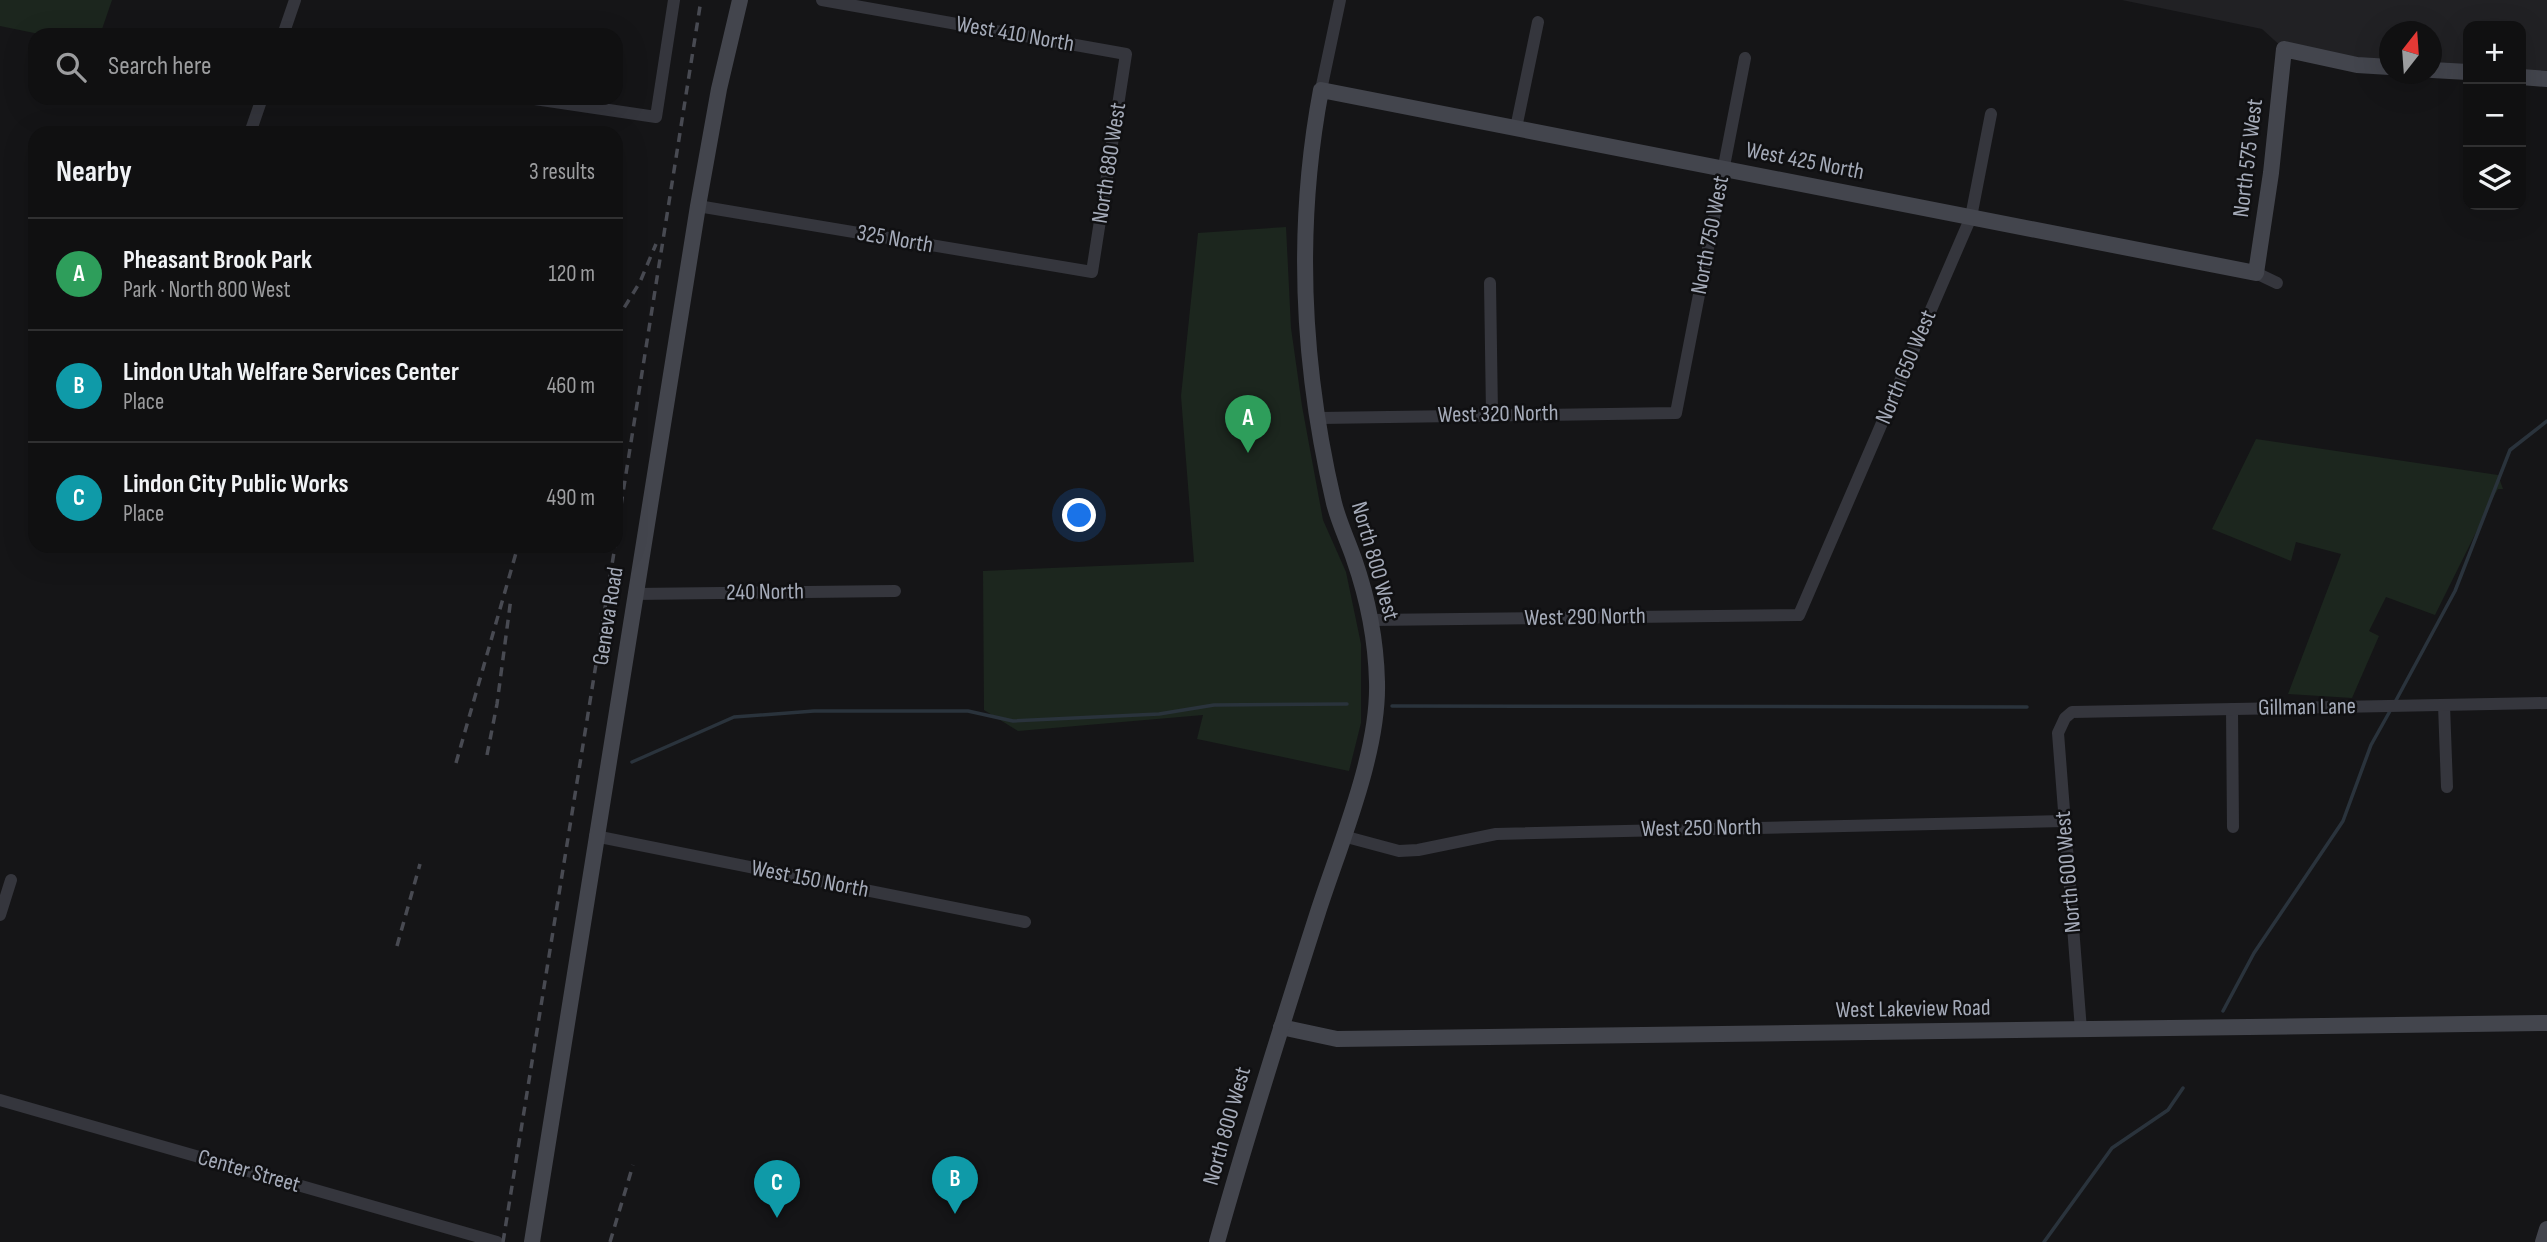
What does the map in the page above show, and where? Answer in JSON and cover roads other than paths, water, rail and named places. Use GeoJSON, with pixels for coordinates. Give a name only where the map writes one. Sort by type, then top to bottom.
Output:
{"type":"FeatureCollection","features":[{"type":"Feature","properties":{"kind":"street"},"geometry":{"type":"LineString","coordinates":[[285,28],[295,0]]}},
{"type":"Feature","properties":{"kind":"street"},"geometry":{"type":"LineString","coordinates":[[575,105],[656,117],[674,0]]}},
{"type":"Feature","properties":{"kind":"street","name":"Geneva Road"},"geometry":{"type":"LineString","coordinates":[[532,1242],[698,206],[719,89],[740,0]]}},
{"type":"Feature","properties":{"kind":"street","name":"West 410 North"},"geometry":{"type":"LineString","coordinates":[[822,0],[1126,54]]}},
{"type":"Feature","properties":{"kind":"street","name":"North 800 West"},"geometry":{"type":"LineString","coordinates":[[1217,1242],[1281,1027],[1343,836],[1369,748],[1376,710],[1377,683],[1371,620],[1335,506],[1308,353],[1304,252],[1310,161],[1321,90],[1340,0]]}},
{"type":"Feature","properties":{"kind":"street"},"geometry":{"type":"LineString","coordinates":[[1516,128],[1538,22]]}},
{"type":"Feature","properties":{"kind":"street","name":"North 575 West"},"geometry":{"type":"LineString","coordinates":[[2256,273],[2271,173],[2284,49],[2357,65],[2379,66]]}},
{"type":"Feature","properties":{"kind":"street","name":"North 880 West"},"geometry":{"type":"LineString","coordinates":[[1092,272],[1126,54]]}},
{"type":"Feature","properties":{"kind":"street","name":"North 750 West"},"geometry":{"type":"LineString","coordinates":[[1676,413],[1745,58]]}},
{"type":"Feature","properties":{"kind":"street"},"geometry":{"type":"LineString","coordinates":[[2442,70],[2463,72]]}},
{"type":"Feature","properties":{"kind":"street"},"geometry":{"type":"LineString","coordinates":[[2526,77],[2547,79]]}},
{"type":"Feature","properties":{"kind":"street","name":"West 425 North"},"geometry":{"type":"LineString","coordinates":[[1321,90],[2256,273],[2277,283]]}},
{"type":"Feature","properties":{"kind":"street"},"geometry":{"type":"LineString","coordinates":[[252,126],[260,105]]}},
{"type":"Feature","properties":{"kind":"street","name":"North 650 West"},"geometry":{"type":"LineString","coordinates":[[1799,615],[1971,217],[1991,114]]}},
{"type":"Feature","properties":{"kind":"street","name":"325 North"},"geometry":{"type":"LineString","coordinates":[[698,206],[1092,272]]}},
{"type":"Feature","properties":{"kind":"street"},"geometry":{"type":"LineString","coordinates":[[1490,283],[1492,414]]}},
{"type":"Feature","properties":{"kind":"street","name":"West 320 North"},"geometry":{"type":"LineString","coordinates":[[1320,418],[1676,413]]}},
{"type":"Feature","properties":{"kind":"street","name":"240 North"},"geometry":{"type":"LineString","coordinates":[[635,594],[895,591]]}},
{"type":"Feature","properties":{"kind":"street","name":"West 290 North"},"geometry":{"type":"LineString","coordinates":[[1371,620],[1799,615]]}},
{"type":"Feature","properties":{"kind":"street","name":"Gillman Lane"},"geometry":{"type":"LineString","coordinates":[[2067,716],[2072,712],[2547,703]]}},
{"type":"Feature","properties":{"kind":"street"},"geometry":{"type":"LineString","coordinates":[[2444,705],[2447,787]]}},
{"type":"Feature","properties":{"kind":"street"},"geometry":{"type":"LineString","coordinates":[[2232,709],[2233,827]]}},
{"type":"Feature","properties":{"kind":"street","name":"North 600 West"},"geometry":{"type":"LineString","coordinates":[[2067,716],[2058,733],[2081,1030]]}},
{"type":"Feature","properties":{"kind":"street","name":"West 250 North"},"geometry":{"type":"LineString","coordinates":[[1343,836],[1399,851],[1418,850],[1496,834],[2063,821]]}},
{"type":"Feature","properties":{"kind":"street","name":"West 150 North"},"geometry":{"type":"LineString","coordinates":[[595,836],[1024,922]]}},
{"type":"Feature","properties":{"kind":"street"},"geometry":{"type":"LineString","coordinates":[[0,915],[11,880]]}},
{"type":"Feature","properties":{"kind":"street","name":"West Lakeview Road"},"geometry":{"type":"LineString","coordinates":[[1281,1027],[1337,1039],[2547,1023]]}},
{"type":"Feature","properties":{"kind":"street","name":"Center Street"},"geometry":{"type":"LineString","coordinates":[[0,1100],[497,1242]]}},
{"type":"Feature","properties":{"kind":"street"},"geometry":{"type":"LineString","coordinates":[[2543,1242],[2547,1229]]}},
{"type":"Feature","properties":{"kind":"waterway"},"geometry":{"type":"LineString","coordinates":[[2394,704],[2455,591],[2510,450],[2547,421]]}},
{"type":"Feature","properties":{"kind":"waterway"},"geometry":{"type":"LineString","coordinates":[[632,762],[734,717],[814,711],[968,711],[1013,721],[1159,714],[1214,705],[1347,704]]}},
{"type":"Feature","properties":{"kind":"waterway"},"geometry":{"type":"LineString","coordinates":[[1392,706],[2027,707]]}},
{"type":"Feature","properties":{"kind":"waterway"},"geometry":{"type":"LineString","coordinates":[[2223,1011],[2254,953],[2343,821],[2371,745],[2390,711]]}},
{"type":"Feature","properties":{"kind":"waterway"},"geometry":{"type":"LineString","coordinates":[[2044,1242],[2112,1148],[2168,1110],[2183,1088]]}},
{"type":"Feature","properties":{"kind":"railway"},"geometry":{"type":"LineString","coordinates":[[623,493],[701,0]]}},
{"type":"Feature","properties":{"kind":"railway"},"geometry":{"type":"LineString","coordinates":[[623,310],[640,282],[656,244]]}},
{"type":"Feature","properties":{"kind":"railway"},"geometry":{"type":"LineString","coordinates":[[456,763],[516,553]]}},
{"type":"Feature","properties":{"kind":"railway"},"geometry":{"type":"LineString","coordinates":[[503,1242],[614,553]]}},
{"type":"Feature","properties":{"kind":"railway"},"geometry":{"type":"LineString","coordinates":[[487,755],[497,704],[511,598]]}},
{"type":"Feature","properties":{"kind":"railway"},"geometry":{"type":"LineString","coordinates":[[397,946],[420,864]]}},
{"type":"Feature","properties":{"kind":"railway"},"geometry":{"type":"LineString","coordinates":[[610,1242],[633,1165]]}},
{"type":"Feature","properties":{"kind":"place","name":"Pheasant Brook Park"},"geometry":{"type":"Point","coordinates":[1248,453]}},
{"type":"Feature","properties":{"kind":"place","name":"Lindon Utah Welfare Services Center"},"geometry":{"type":"Point","coordinates":[955,1214]}},
{"type":"Feature","properties":{"kind":"place","name":"Lindon City Public Works"},"geometry":{"type":"Point","coordinates":[777,1218]}}]}
